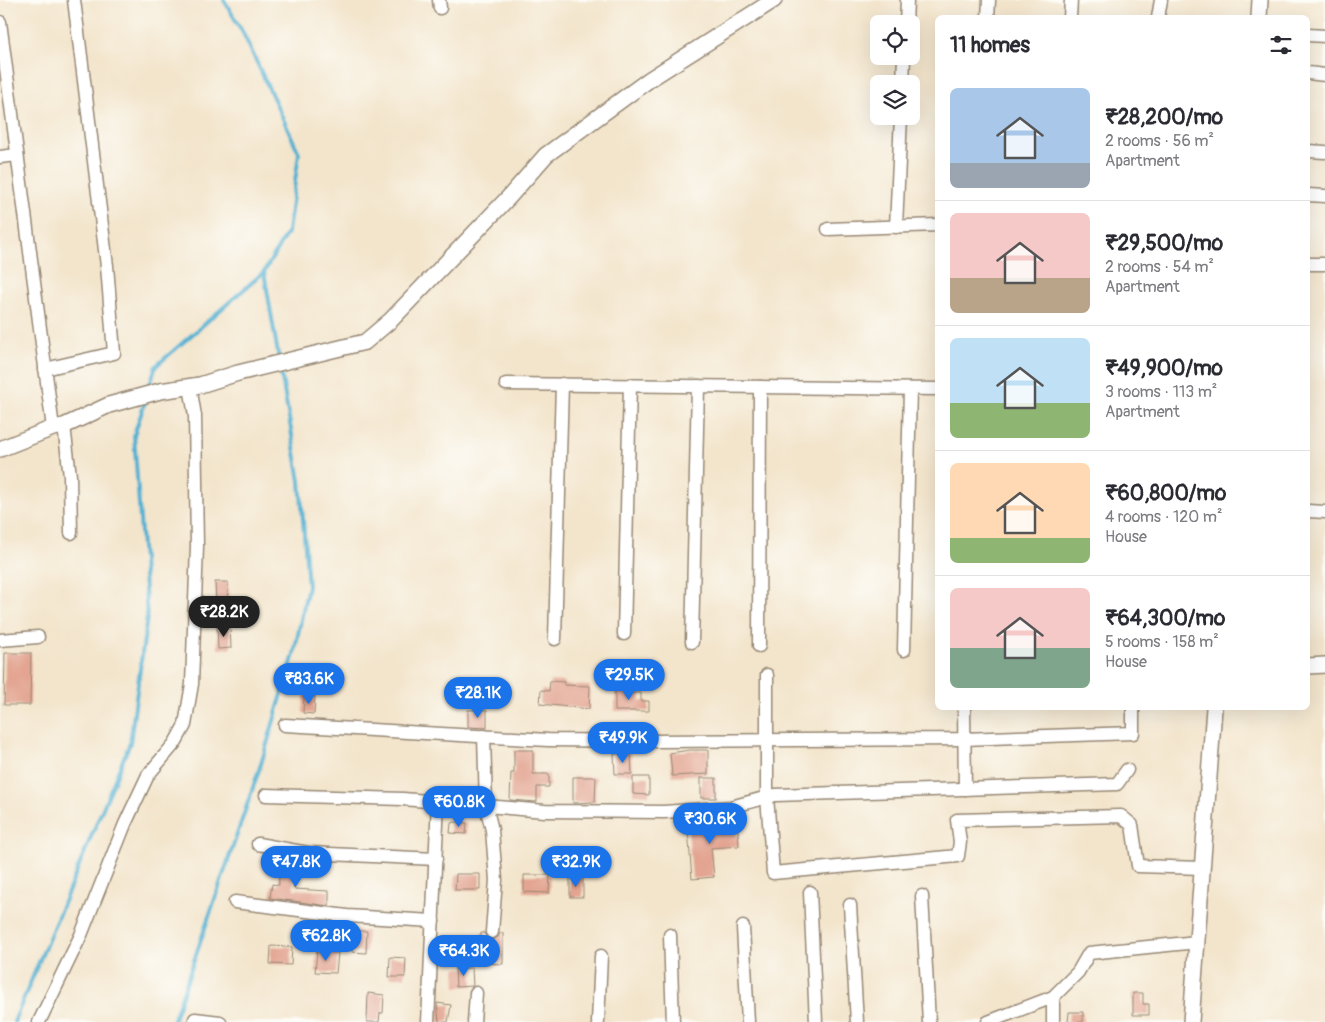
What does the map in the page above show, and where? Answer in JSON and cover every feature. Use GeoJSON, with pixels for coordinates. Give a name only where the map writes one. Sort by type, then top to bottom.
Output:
{"type":"FeatureCollection","features":[{"type":"Feature","properties":{"kind":"street"},"geometry":{"type":"LineString","coordinates":[[46,369],[114,353],[107,266],[74,0]]}},
{"type":"Feature","properties":{"kind":"street"},"geometry":{"type":"LineString","coordinates":[[0,449],[109,405],[365,342],[391,320],[509,197],[546,155],[650,79],[774,0]]}},
{"type":"Feature","properties":{"kind":"street"},"geometry":{"type":"LineString","coordinates":[[906,15],[907,0]]}},
{"type":"Feature","properties":{"kind":"street"},"geometry":{"type":"LineString","coordinates":[[988,15],[989,0]]}},
{"type":"Feature","properties":{"kind":"street"},"geometry":{"type":"LineString","coordinates":[[1070,15],[1071,0]]}},
{"type":"Feature","properties":{"kind":"street"},"geometry":{"type":"LineString","coordinates":[[1158,15],[1161,0]]}},
{"type":"Feature","properties":{"kind":"street"},"geometry":{"type":"LineString","coordinates":[[1258,15],[1260,0]]}},
{"type":"Feature","properties":{"kind":"street"},"geometry":{"type":"LineString","coordinates":[[0,22],[16,155],[46,369],[70,476],[71,533]]}},
{"type":"Feature","properties":{"kind":"street"},"geometry":{"type":"LineString","coordinates":[[1310,35],[1325,36]]}},
{"type":"Feature","properties":{"kind":"street"},"geometry":{"type":"LineString","coordinates":[[1310,73],[1325,75]]}},
{"type":"Feature","properties":{"kind":"street"},"geometry":{"type":"LineString","coordinates":[[896,227],[901,125]]}},
{"type":"Feature","properties":{"kind":"street"},"geometry":{"type":"LineString","coordinates":[[1310,151],[1325,152]]}},
{"type":"Feature","properties":{"kind":"street"},"geometry":{"type":"LineString","coordinates":[[0,157],[16,155]]}},
{"type":"Feature","properties":{"kind":"street"},"geometry":{"type":"LineString","coordinates":[[1310,195],[1325,196]]}},
{"type":"Feature","properties":{"kind":"street"},"geometry":{"type":"LineString","coordinates":[[828,229],[935,225]]}},
{"type":"Feature","properties":{"kind":"street"},"geometry":{"type":"LineString","coordinates":[[1310,264],[1325,264]]}},
{"type":"Feature","properties":{"kind":"street"},"geometry":{"type":"LineString","coordinates":[[506,384],[935,389]]}},
{"type":"Feature","properties":{"kind":"street"},"geometry":{"type":"LineString","coordinates":[[556,639],[562,384]]}},
{"type":"Feature","properties":{"kind":"street"},"geometry":{"type":"LineString","coordinates":[[624,634],[630,385]]}},
{"type":"Feature","properties":{"kind":"street"},"geometry":{"type":"LineString","coordinates":[[39,1022],[80,935],[125,824],[148,775],[175,743],[185,726],[192,684],[196,546],[195,416],[190,386]]}},
{"type":"Feature","properties":{"kind":"street"},"geometry":{"type":"LineString","coordinates":[[692,642],[698,386]]}},
{"type":"Feature","properties":{"kind":"street"},"geometry":{"type":"LineString","coordinates":[[758,646],[760,387]]}},
{"type":"Feature","properties":{"kind":"street"},"geometry":{"type":"LineString","coordinates":[[904,650],[910,388]]}},
{"type":"Feature","properties":{"kind":"street"},"geometry":{"type":"LineString","coordinates":[[1310,511],[1325,512]]}},
{"type":"Feature","properties":{"kind":"street"},"geometry":{"type":"LineString","coordinates":[[0,640],[38,637]]}},
{"type":"Feature","properties":{"kind":"street"},"geometry":{"type":"LineString","coordinates":[[1310,666],[1325,665]]}},
{"type":"Feature","properties":{"kind":"street"},"geometry":{"type":"LineString","coordinates":[[767,675],[767,796],[773,874],[958,856],[960,842],[957,820],[1112,816],[1122,816],[1132,824],[1138,866],[1202,868]]}},
{"type":"Feature","properties":{"kind":"street"},"geometry":{"type":"LineString","coordinates":[[964,710],[965,789]]}},
{"type":"Feature","properties":{"kind":"street"},"geometry":{"type":"LineString","coordinates":[[286,725],[548,740],[964,739],[1133,733],[1132,710]]}},
{"type":"Feature","properties":{"kind":"street"},"geometry":{"type":"LineString","coordinates":[[1191,1022],[1214,710]]}},
{"type":"Feature","properties":{"kind":"street"},"geometry":{"type":"LineString","coordinates":[[484,736],[486,806],[492,830],[496,880],[492,932]]}},
{"type":"Feature","properties":{"kind":"street"},"geometry":{"type":"LineString","coordinates":[[266,794],[438,801],[545,811],[664,812],[731,807],[775,794],[1117,784],[1127,770]]}},
{"type":"Feature","properties":{"kind":"street"},"geometry":{"type":"LineString","coordinates":[[428,1022],[438,801]]}},
{"type":"Feature","properties":{"kind":"street"},"geometry":{"type":"LineString","coordinates":[[258,844],[308,852],[436,859]]}},
{"type":"Feature","properties":{"kind":"street"},"geometry":{"type":"LineString","coordinates":[[810,892],[816,1022]]}},
{"type":"Feature","properties":{"kind":"street"},"geometry":{"type":"LineString","coordinates":[[922,896],[929,1022]]}},
{"type":"Feature","properties":{"kind":"street"},"geometry":{"type":"LineString","coordinates":[[235,902],[347,916],[433,921]]}},
{"type":"Feature","properties":{"kind":"street"},"geometry":{"type":"LineString","coordinates":[[850,906],[857,1022]]}},
{"type":"Feature","properties":{"kind":"street"},"geometry":{"type":"LineString","coordinates":[[744,927],[748,1022]]}},
{"type":"Feature","properties":{"kind":"street"},"geometry":{"type":"LineString","coordinates":[[670,934],[673,1022]]}},
{"type":"Feature","properties":{"kind":"street"},"geometry":{"type":"LineString","coordinates":[[988,1022],[1053,997],[1078,972],[1089,953],[1197,942]]}},
{"type":"Feature","properties":{"kind":"street"},"geometry":{"type":"LineString","coordinates":[[598,1022],[601,956]]}},
{"type":"Feature","properties":{"kind":"street"},"geometry":{"type":"LineString","coordinates":[[474,1022],[476,993]]}},
{"type":"Feature","properties":{"kind":"street"},"geometry":{"type":"LineString","coordinates":[[1053,997],[1053,1022]]}},
{"type":"Feature","properties":{"kind":"street"},"geometry":{"type":"LineString","coordinates":[[196,1019],[220,1022]]}},
{"type":"Feature","properties":{"kind":"building"},"geometry":{"type":"Polygon","coordinates":[[[215,582],[228,582],[229,603],[216,604],[215,582]]]}},
{"type":"Feature","properties":{"kind":"building"},"geometry":{"type":"Polygon","coordinates":[[[230,626],[231,648],[218,649],[217,627],[230,626]]]}},
{"type":"Feature","properties":{"kind":"building"},"geometry":{"type":"Polygon","coordinates":[[[5,653],[31,653],[30,705],[4,705],[5,653]]]}},
{"type":"Feature","properties":{"kind":"building"},"geometry":{"type":"Polygon","coordinates":[[[550,681],[564,682],[564,685],[590,686],[589,709],[540,704],[541,690],[549,691],[550,681]]]}},
{"type":"Feature","properties":{"kind":"building"},"geometry":{"type":"Polygon","coordinates":[[[615,686],[628,686],[628,693],[641,693],[641,701],[649,701],[649,711],[615,711],[615,686]]]}},
{"type":"Feature","properties":{"kind":"building"},"geometry":{"type":"Polygon","coordinates":[[[304,696],[315,696],[314,714],[303,713],[304,696]]]}},
{"type":"Feature","properties":{"kind":"building"},"geometry":{"type":"Polygon","coordinates":[[[468,710],[487,710],[487,728],[468,727],[468,710]]]}},
{"type":"Feature","properties":{"kind":"building"},"geometry":{"type":"Polygon","coordinates":[[[514,750],[533,750],[533,774],[549,774],[549,787],[537,787],[537,802],[510,800],[511,773],[514,773],[514,750]]]}},
{"type":"Feature","properties":{"kind":"building"},"geometry":{"type":"Polygon","coordinates":[[[708,750],[708,774],[672,776],[670,753],[708,750]]]}},
{"type":"Feature","properties":{"kind":"building"},"geometry":{"type":"Polygon","coordinates":[[[631,753],[632,774],[615,774],[614,754],[631,753]]]}},
{"type":"Feature","properties":{"kind":"building"},"geometry":{"type":"Polygon","coordinates":[[[573,777],[596,777],[595,802],[573,803],[573,777]]]}},
{"type":"Feature","properties":{"kind":"building"},"geometry":{"type":"Polygon","coordinates":[[[633,777],[649,777],[649,795],[633,794],[633,777]]]}},
{"type":"Feature","properties":{"kind":"building"},"geometry":{"type":"Polygon","coordinates":[[[701,778],[716,778],[716,798],[701,798],[701,778]]]}},
{"type":"Feature","properties":{"kind":"building"},"geometry":{"type":"Polygon","coordinates":[[[737,818],[739,846],[711,848],[714,877],[692,879],[688,829],[719,826],[719,819],[737,818]]]}},
{"type":"Feature","properties":{"kind":"building"},"geometry":{"type":"Polygon","coordinates":[[[451,823],[467,823],[466,834],[450,833],[451,823]]]}},
{"type":"Feature","properties":{"kind":"building"},"geometry":{"type":"Polygon","coordinates":[[[291,859],[294,889],[329,891],[329,906],[270,898],[272,884],[279,885],[278,860],[291,859]]]}},
{"type":"Feature","properties":{"kind":"building"},"geometry":{"type":"Polygon","coordinates":[[[456,874],[480,874],[480,890],[455,890],[456,874]]]}},
{"type":"Feature","properties":{"kind":"building"},"geometry":{"type":"Polygon","coordinates":[[[524,875],[550,875],[549,893],[524,892],[524,875]]]}},
{"type":"Feature","properties":{"kind":"building"},"geometry":{"type":"Polygon","coordinates":[[[570,878],[583,878],[583,897],[570,897],[570,878]]]}},
{"type":"Feature","properties":{"kind":"building"},"geometry":{"type":"Polygon","coordinates":[[[353,931],[367,931],[366,953],[352,952],[353,931]]]}},
{"type":"Feature","properties":{"kind":"building"},"geometry":{"type":"Polygon","coordinates":[[[481,933],[484,933],[487,938],[492,940],[498,937],[500,933],[503,933],[503,964],[480,963],[481,933]]]}},
{"type":"Feature","properties":{"kind":"building"},"geometry":{"type":"Polygon","coordinates":[[[271,946],[292,947],[291,965],[270,964],[271,946]]]}},
{"type":"Feature","properties":{"kind":"building"},"geometry":{"type":"Polygon","coordinates":[[[317,951],[338,953],[336,973],[315,972],[317,951]]]}},
{"type":"Feature","properties":{"kind":"building"},"geometry":{"type":"Polygon","coordinates":[[[390,957],[406,958],[405,977],[389,977],[390,957]]]}},
{"type":"Feature","properties":{"kind":"building"},"geometry":{"type":"Polygon","coordinates":[[[455,968],[472,968],[473,986],[456,987],[455,968]]]}},
{"type":"Feature","properties":{"kind":"building"},"geometry":{"type":"Polygon","coordinates":[[[368,993],[384,995],[383,1013],[380,1013],[379,1022],[367,1022],[368,993]]]}},
{"type":"Feature","properties":{"kind":"building"},"geometry":{"type":"Polygon","coordinates":[[[1133,993],[1143,993],[1143,1004],[1149,1004],[1149,1015],[1133,1015],[1133,993]]]}},
{"type":"Feature","properties":{"kind":"building"},"geometry":{"type":"Polygon","coordinates":[[[437,1003],[451,1005],[448,1022],[439,1022],[437,1003]]]}},
{"type":"Feature","properties":{"kind":"building"},"geometry":{"type":"Polygon","coordinates":[[[1069,1012],[1083,1012],[1083,1022],[1068,1022],[1069,1012]]]}},
{"type":"Feature","properties":{"kind":"waterway"},"geometry":{"type":"LineString","coordinates":[[224,0],[243,33],[299,153],[288,231],[264,272],[279,360]]}},
{"type":"Feature","properties":{"kind":"waterway"},"geometry":{"type":"LineString","coordinates":[[148,390],[156,366],[264,272]]}},
{"type":"Feature","properties":{"kind":"waterway"},"geometry":{"type":"LineString","coordinates":[[173,1022],[261,764],[294,654],[308,586],[300,481],[280,367]]}},
{"type":"Feature","properties":{"kind":"waterway"},"geometry":{"type":"LineString","coordinates":[[14,1022],[130,743],[147,617],[134,435],[146,399]]}}]}
